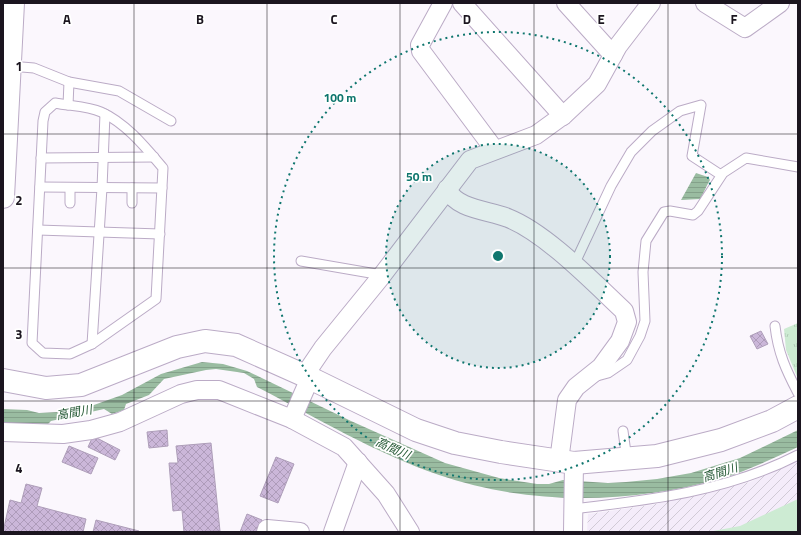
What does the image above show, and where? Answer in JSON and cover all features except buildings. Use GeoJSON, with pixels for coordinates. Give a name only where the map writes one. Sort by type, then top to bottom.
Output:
{"type":"FeatureCollection","features":[{"type":"Feature","properties":{"kind":"main road"},"geometry":{"type":"LineString","coordinates":[[3,198],[13,3]]}},
{"type":"Feature","properties":{"kind":"main road"},"geometry":{"type":"LineString","coordinates":[[3,380],[46,388],[81,385],[178,346],[204,341],[236,346],[306,381],[416,430],[448,441],[569,466],[657,456],[721,440],[772,421],[798,407]]}},
{"type":"Feature","properties":{"kind":"street"},"geometry":{"type":"LineString","coordinates":[[443,3],[420,45],[421,52],[494,149]]}},
{"type":"Feature","properties":{"kind":"street"},"geometry":{"type":"LineString","coordinates":[[462,3],[563,116]]}},
{"type":"Feature","properties":{"kind":"street"},"geometry":{"type":"LineString","coordinates":[[566,3],[613,55]]}},
{"type":"Feature","properties":{"kind":"street"},"geometry":{"type":"LineString","coordinates":[[293,416],[306,381],[323,348],[382,275],[470,160],[494,149],[536,135],[563,116],[597,84],[618,46],[651,3]]}},
{"type":"Feature","properties":{"kind":"street"},"geometry":{"type":"LineString","coordinates":[[705,3],[744,28],[780,3]]}},
{"type":"Feature","properties":{"kind":"street"},"geometry":{"type":"LineString","coordinates":[[447,189],[451,197],[460,203],[508,218],[531,229],[624,310],[627,322],[616,346],[601,367],[576,387],[567,400],[569,466],[573,505],[573,532]]}},
{"type":"Feature","properties":{"kind":"street"},"geometry":{"type":"LineString","coordinates":[[3,432],[63,434],[91,430],[120,422],[181,394],[197,390],[219,390],[293,416],[344,446],[386,494],[410,532]]}},
{"type":"Feature","properties":{"kind":"street"},"geometry":{"type":"LineString","coordinates":[[333,532],[358,462]]}},
{"type":"Feature","properties":{"kind":"street"},"geometry":{"type":"LineString","coordinates":[[266,532],[267,529],[300,532]]}},
{"type":"Feature","properties":{"kind":"lane"},"geometry":{"type":"LineString","coordinates":[[10,66],[34,68],[69,82],[119,91],[171,121]]}},
{"type":"Feature","properties":{"kind":"lane"},"geometry":{"type":"LineString","coordinates":[[68,105],[69,82]]}},
{"type":"Feature","properties":{"kind":"lane"},"geometry":{"type":"LineString","coordinates":[[55,103],[100,111],[105,114],[145,146],[163,168],[156,299],[92,344],[70,354],[43,353],[32,343],[43,121],[45,112],[55,103]]}},
{"type":"Feature","properties":{"kind":"lane"},"geometry":{"type":"LineString","coordinates":[[574,265],[611,186],[630,152],[652,131],[680,111],[701,105],[692,156],[721,175]]}},
{"type":"Feature","properties":{"kind":"lane"},"geometry":{"type":"LineString","coordinates":[[92,344],[105,114]]}},
{"type":"Feature","properties":{"kind":"lane"},"geometry":{"type":"LineString","coordinates":[[41,158],[154,157]]}},
{"type":"Feature","properties":{"kind":"lane"},"geometry":{"type":"LineString","coordinates":[[584,380],[608,373],[627,360],[640,336],[644,322],[643,272],[646,241],[664,212],[670,211],[693,215],[698,211],[721,175],[746,158],[798,167]]}},
{"type":"Feature","properties":{"kind":"lane"},"geometry":{"type":"LineString","coordinates":[[40,187],[162,188]]}},
{"type":"Feature","properties":{"kind":"lane"},"geometry":{"type":"LineString","coordinates":[[70,188],[70,203]]}},
{"type":"Feature","properties":{"kind":"lane"},"geometry":{"type":"LineString","coordinates":[[132,188],[132,203]]}},
{"type":"Feature","properties":{"kind":"lane"},"geometry":{"type":"LineString","coordinates":[[38,230],[160,234]]}},
{"type":"Feature","properties":{"kind":"lane"},"geometry":{"type":"LineString","coordinates":[[301,261],[382,275]]}},
{"type":"Feature","properties":{"kind":"lane"},"geometry":{"type":"LineString","coordinates":[[775,326],[777,346],[798,393]]}},
{"type":"Feature","properties":{"kind":"lane"},"geometry":{"type":"LineString","coordinates":[[623,431],[627,460]]}},
{"type":"Feature","properties":{"kind":"lane"},"geometry":{"type":"LineString","coordinates":[[573,505],[653,500],[708,489],[747,478],[798,455]]}},
{"type":"Feature","properties":{"kind":"shaded area"},"geometry":{"type":"Polygon","coordinates":[[[798,459],[798,532],[587,532],[588,514],[651,505],[750,482],[798,459]]]}},
{"type":"Feature","properties":{"kind":"green space"},"geometry":{"type":"Polygon","coordinates":[[[798,323],[798,379],[786,350],[784,329],[798,323]]]}},
{"type":"Feature","properties":{"kind":"green space"},"geometry":{"type":"Polygon","coordinates":[[[798,499],[798,532],[708,532],[740,526],[798,499]]]}},
{"type":"Feature","properties":{"kind":"water"},"geometry":{"type":"Polygon","coordinates":[[[696,173],[708,177],[710,180],[700,199],[681,200],[696,173]]]}},
{"type":"Feature","properties":{"kind":"water","name":"高間川"},"geometry":{"type":"Polygon","coordinates":[[[202,362],[223,364],[247,371],[351,421],[445,463],[499,478],[537,484],[549,484],[563,480],[608,483],[626,482],[657,479],[691,473],[740,458],[798,430],[798,447],[750,469],[730,476],[686,487],[651,493],[615,497],[579,498],[508,492],[473,485],[415,466],[369,446],[257,387],[254,379],[244,373],[216,369],[164,379],[149,395],[126,404],[124,410],[112,414],[104,409],[51,421],[45,427],[3,423],[3,409],[27,410],[39,413],[77,411],[122,395],[161,374],[202,362]]]}}]}
